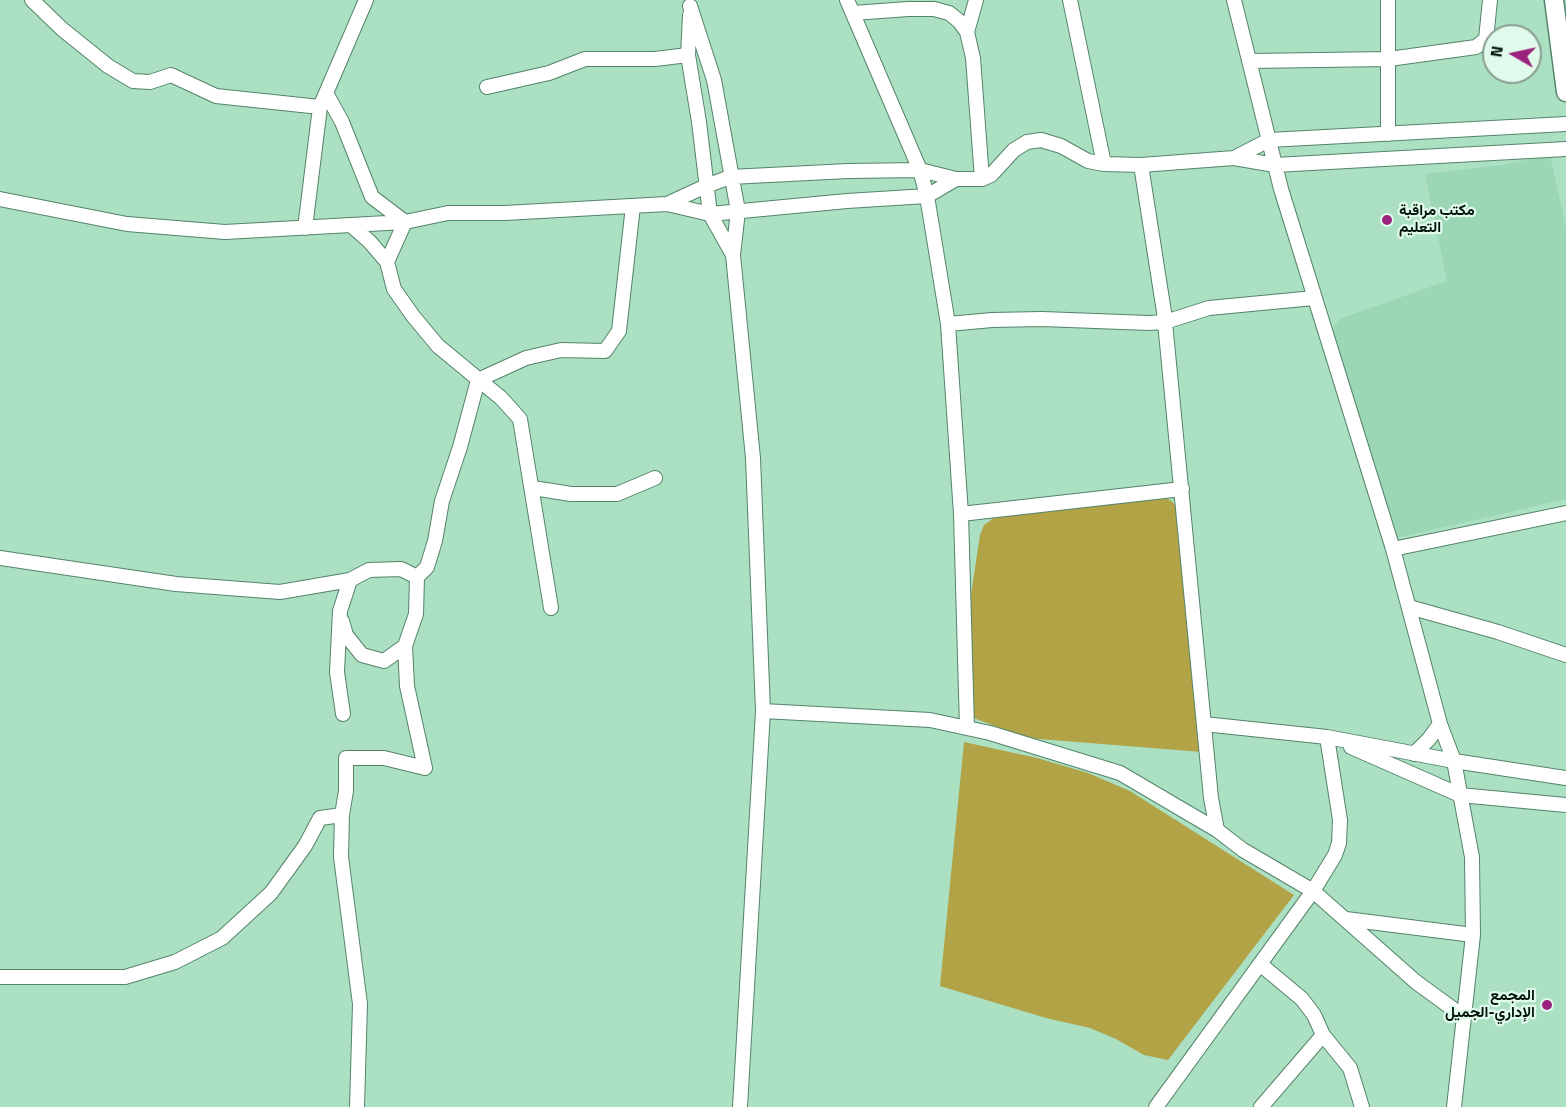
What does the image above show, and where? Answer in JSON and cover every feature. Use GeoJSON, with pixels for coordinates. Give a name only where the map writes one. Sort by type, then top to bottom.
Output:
{"type":"FeatureCollection","features":[{"type":"Feature","properties":{"kind":"street"},"geometry":{"type":"LineString","coordinates":[[32,0],[62,29],[108,66],[133,81],[150,82],[171,75],[216,96],[320,107]]}},
{"type":"Feature","properties":{"kind":"street"},"geometry":{"type":"LineString","coordinates":[[304,228],[320,107],[366,0]]}},
{"type":"Feature","properties":{"kind":"street"},"geometry":{"type":"LineString","coordinates":[[847,0],[920,170],[927,196],[948,324],[961,514],[967,728]]}},
{"type":"Feature","properties":{"kind":"street"},"geometry":{"type":"LineString","coordinates":[[967,32],[976,0]]}},
{"type":"Feature","properties":{"kind":"street"},"geometry":{"type":"LineString","coordinates":[[1070,0],[1104,164]]}},
{"type":"Feature","properties":{"kind":"street"},"geometry":{"type":"LineString","coordinates":[[1234,0],[1275,165],[1393,549],[1440,724],[1454,761],[1472,857],[1473,935],[1454,1107]]}},
{"type":"Feature","properties":{"kind":"street"},"geometry":{"type":"LineString","coordinates":[[1388,0],[1388,134]]}},
{"type":"Feature","properties":{"kind":"street"},"geometry":{"type":"LineString","coordinates":[[1249,61],[1389,59],[1476,47],[1486,39],[1491,0]]}},
{"type":"Feature","properties":{"kind":"street"},"geometry":{"type":"LineString","coordinates":[[1554,0],[1566,92]]}},
{"type":"Feature","properties":{"kind":"street"},"geometry":{"type":"LineString","coordinates":[[690,3],[688,55],[710,214],[733,255]]}},
{"type":"Feature","properties":{"kind":"street"},"geometry":{"type":"LineString","coordinates":[[690,3],[714,80],[738,211],[733,255],[753,458],[764,711],[740,1107]]}},
{"type":"Feature","properties":{"kind":"street"},"geometry":{"type":"LineString","coordinates":[[853,13],[908,4],[949,13],[959,21],[967,32],[973,58],[982,178]]}},
{"type":"Feature","properties":{"kind":"street"},"geometry":{"type":"LineString","coordinates":[[488,87],[549,73],[585,58],[655,59],[688,55]]}},
{"type":"Feature","properties":{"kind":"street"},"geometry":{"type":"LineString","coordinates":[[326,93],[342,122],[372,197],[405,222]]}},
{"type":"Feature","properties":{"kind":"street"},"geometry":{"type":"LineString","coordinates":[[1234,158],[1269,140],[1566,124]]}},
{"type":"Feature","properties":{"kind":"street"},"geometry":{"type":"LineString","coordinates":[[667,204],[730,177],[920,170],[956,179],[982,178],[991,175],[1014,150],[1027,142],[1041,140],[1061,146],[1088,161],[1104,164],[1142,165],[1234,158],[1275,165],[1566,149]]}},
{"type":"Feature","properties":{"kind":"street"},"geometry":{"type":"LineString","coordinates":[[1142,165],[1164,322],[1211,798],[1217,830]]}},
{"type":"Feature","properties":{"kind":"street"},"geometry":{"type":"LineString","coordinates":[[0,199],[127,224],[225,232],[405,222],[448,213],[506,213],[667,204],[710,214],[927,196],[956,179]]}},
{"type":"Feature","properties":{"kind":"street"},"geometry":{"type":"LineString","coordinates":[[478,380],[526,358],[561,350],[605,351],[619,331],[633,206]]}},
{"type":"Feature","properties":{"kind":"street"},"geometry":{"type":"LineString","coordinates":[[387,262],[405,222]]}},
{"type":"Feature","properties":{"kind":"street"},"geometry":{"type":"LineString","coordinates":[[352,226],[387,262],[394,289],[438,346],[501,398],[520,419],[551,608]]}},
{"type":"Feature","properties":{"kind":"street"},"geometry":{"type":"LineString","coordinates":[[948,324],[1042,319],[1164,322],[1209,308],[1314,298]]}},
{"type":"Feature","properties":{"kind":"street"},"geometry":{"type":"LineString","coordinates":[[357,1107],[360,1004],[341,857],[346,758],[384,758],[425,768],[406,686],[405,646],[416,614],[417,577],[427,567],[435,541],[442,501],[460,447],[478,380]]}},
{"type":"Feature","properties":{"kind":"street"},"geometry":{"type":"LineString","coordinates":[[533,488],[571,494],[617,494],[655,478]]}},
{"type":"Feature","properties":{"kind":"street"},"geometry":{"type":"LineString","coordinates":[[961,514],[1182,489]]}},
{"type":"Feature","properties":{"kind":"street"},"geometry":{"type":"LineString","coordinates":[[1393,549],[1566,513]]}},
{"type":"Feature","properties":{"kind":"street"},"geometry":{"type":"LineString","coordinates":[[0,558],[176,584],[280,592],[350,580],[369,570],[401,569],[417,577]]}},
{"type":"Feature","properties":{"kind":"street"},"geometry":{"type":"LineString","coordinates":[[343,714],[337,672],[340,611],[350,580]]}},
{"type":"Feature","properties":{"kind":"street"},"geometry":{"type":"LineString","coordinates":[[1408,607],[1498,632],[1566,655]]}},
{"type":"Feature","properties":{"kind":"street"},"geometry":{"type":"LineString","coordinates":[[340,611],[346,635],[362,655],[384,661],[405,646]]}},
{"type":"Feature","properties":{"kind":"street"},"geometry":{"type":"LineString","coordinates":[[764,711],[930,720],[990,733],[1120,773],[1217,830],[1243,850],[1313,891],[1416,982],[1464,1017]]}},
{"type":"Feature","properties":{"kind":"street"},"geometry":{"type":"LineString","coordinates":[[1204,724],[1327,737],[1454,761],[1566,778]]}},
{"type":"Feature","properties":{"kind":"street"},"geometry":{"type":"LineString","coordinates":[[1414,754],[1440,724]]}},
{"type":"Feature","properties":{"kind":"street"},"geometry":{"type":"LineString","coordinates":[[1327,737],[1460,795],[1566,805]]}},
{"type":"Feature","properties":{"kind":"street"},"geometry":{"type":"LineString","coordinates":[[1162,1105],[1313,891],[1335,855],[1340,831],[1327,737]]}},
{"type":"Feature","properties":{"kind":"street"},"geometry":{"type":"LineString","coordinates":[[0,977],[125,977],[175,962],[222,938],[271,893],[305,846],[320,818],[342,815]]}},
{"type":"Feature","properties":{"kind":"street"},"geometry":{"type":"LineString","coordinates":[[1346,919],[1473,935]]}},
{"type":"Feature","properties":{"kind":"street"},"geometry":{"type":"LineString","coordinates":[[1260,964],[1302,999],[1314,1015],[1323,1035],[1350,1068],[1362,1107]]}},
{"type":"Feature","properties":{"kind":"street"},"geometry":{"type":"LineString","coordinates":[[1262,1107],[1323,1035]]}},
{"type":"Feature","properties":{"kind":"shaded area"},"geometry":{"type":"Polygon","coordinates":[[[1550,155],[1566,228],[1566,499],[1393,539],[1331,329],[1342,318],[1447,281],[1425,174],[1502,165],[1550,155]]]}},
{"type":"Feature","properties":{"kind":"shaded area"},"geometry":{"type":"Polygon","coordinates":[[[1160,496],[1177,506],[1202,752],[1026,738],[971,717],[970,601],[980,535],[984,525],[998,515],[1160,496]]]}},
{"type":"Feature","properties":{"kind":"shaded area"},"geometry":{"type":"Polygon","coordinates":[[[964,742],[1037,758],[1088,773],[1130,791],[1294,895],[1168,1060],[1144,1055],[1090,1028],[1046,1018],[940,986],[964,742]]]}},
{"type":"Feature","properties":{"kind":"place","name":"مكتب مراقبة التعليم"},"geometry":{"type":"Point","coordinates":[1387,220]}},
{"type":"Feature","properties":{"kind":"place","name":"المجمع الإداري-الجميل"},"geometry":{"type":"Point","coordinates":[1547,1005]}}]}
